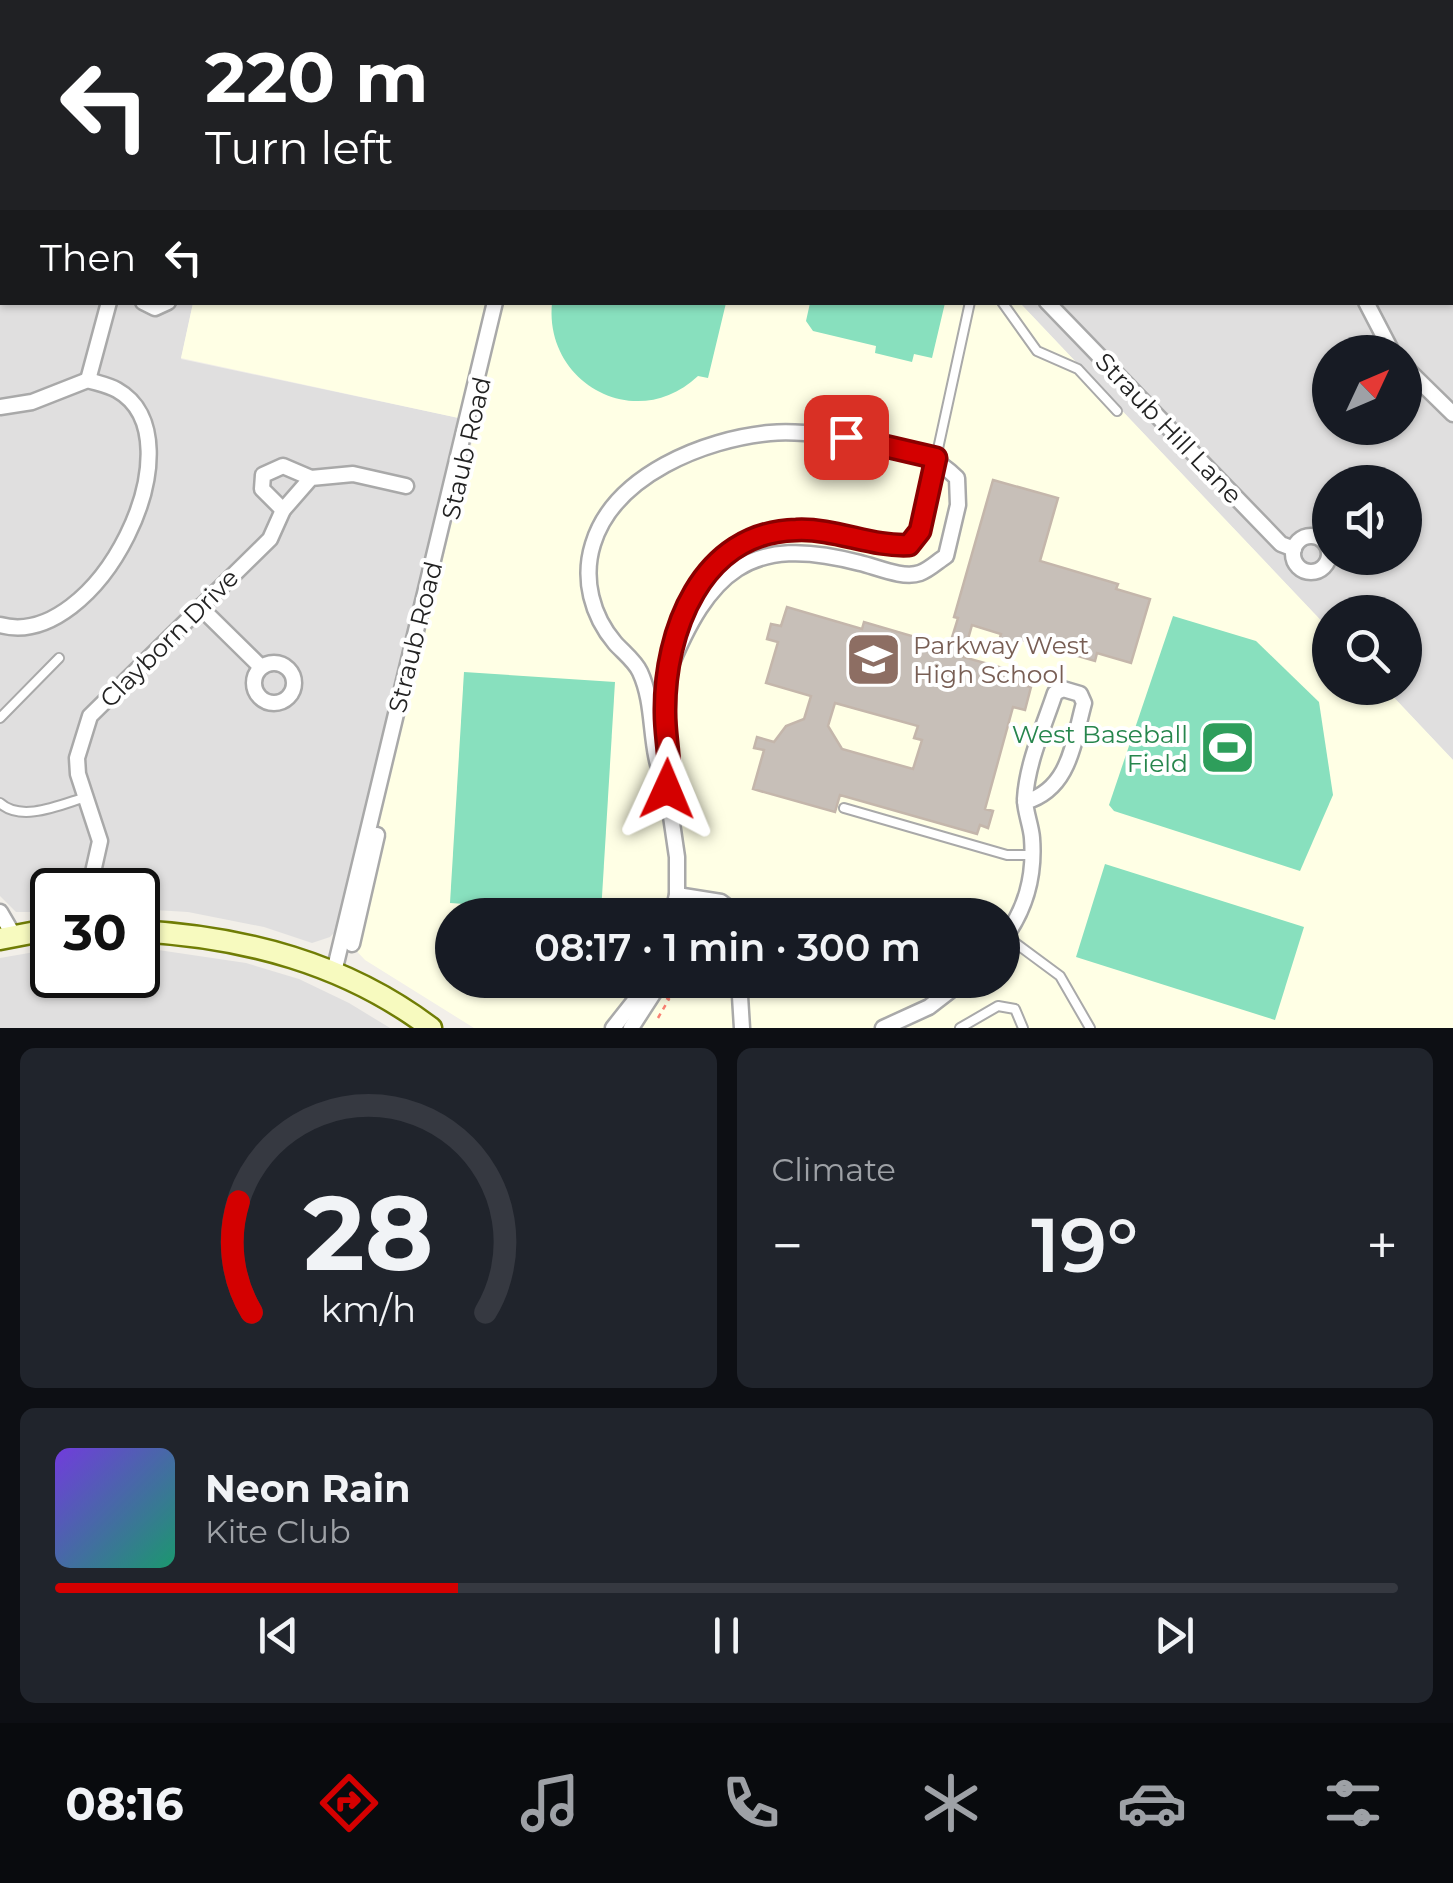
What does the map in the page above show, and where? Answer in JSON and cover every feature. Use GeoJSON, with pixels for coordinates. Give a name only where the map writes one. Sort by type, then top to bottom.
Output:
{"type":"FeatureCollection","features":[{"type":"Feature","properties":{"kind":"main road"},"geometry":{"type":"LineString","coordinates":[[160,934],[245,944],[312,961],[431,1028]]}},
{"type":"Feature","properties":{"kind":"street"},"geometry":{"type":"LineString","coordinates":[[88,380],[108,305]]}},
{"type":"Feature","properties":{"kind":"street","name":"Staub Road"},"geometry":{"type":"LineString","coordinates":[[352,944],[496,305]]}},
{"type":"Feature","properties":{"kind":"street","name":"Straub Road"},"geometry":{"type":"LineString","coordinates":[[334,972],[496,305]]}},
{"type":"Feature","properties":{"kind":"street","name":"Straub Hill Lane"},"geometry":{"type":"LineString","coordinates":[[1050,305],[1281,544],[1294,549]]}},
{"type":"Feature","properties":{"kind":"street"},"geometry":{"type":"LineString","coordinates":[[1368,305],[1383,335]]}},
{"type":"Feature","properties":{"kind":"street"},"geometry":{"type":"LineString","coordinates":[[0,408],[32,402],[88,380],[120,390],[146,432],[148,463],[134,524],[104,574],[64,611],[36,626],[18,629],[0,625]]}},
{"type":"Feature","properties":{"kind":"street"},"geometry":{"type":"LineString","coordinates":[[1422,384],[1453,414]]}},
{"type":"Feature","properties":{"kind":"street"},"geometry":{"type":"LineString","coordinates":[[668,672],[688,624],[706,596],[740,567],[762,557],[810,551],[896,573],[919,574],[946,556],[958,505],[956,478],[936,458],[846,437],[773,433],[740,438],[685,456],[658,470],[623,496],[608,513],[593,542],[587,576],[594,611],[612,639],[640,670],[655,765],[667,789],[678,857],[676,898]]}},
{"type":"Feature","properties":{"kind":"street"},"geometry":{"type":"LineString","coordinates":[[667,789],[672,763],[664,715],[668,672],[680,620],[704,575],[721,559],[765,534],[800,529],[887,546],[909,545],[920,531],[936,458]]}},
{"type":"Feature","properties":{"kind":"street"},"geometry":{"type":"LineString","coordinates":[[283,510],[262,490],[263,475],[283,466],[310,478],[353,474],[406,486]]}},
{"type":"Feature","properties":{"kind":"street","name":"Clayborn Drive"},"geometry":{"type":"LineString","coordinates":[[94,868],[100,840],[78,774],[77,758],[90,716],[270,538],[283,510],[310,478]]}},
{"type":"Feature","properties":{"kind":"street"},"geometry":{"type":"LineString","coordinates":[[200,606],[261,668]]}},
{"type":"Feature","properties":{"kind":"street"},"geometry":{"type":"LineString","coordinates":[[1020,915],[1032,879],[1025,802],[1029,774],[1056,693],[1063,689],[1080,694],[1084,703],[1062,777],[1053,790],[1025,802]]}},
{"type":"Feature","properties":{"kind":"street"},"geometry":{"type":"LineString","coordinates":[[677,895],[696,898]]}},
{"type":"Feature","properties":{"kind":"street"},"geometry":{"type":"LineString","coordinates":[[0,912],[7,938]]}},
{"type":"Feature","properties":{"kind":"street"},"geometry":{"type":"LineString","coordinates":[[613,1028],[636,998]]}},
{"type":"Feature","properties":{"kind":"street"},"geometry":{"type":"LineString","coordinates":[[631,1028],[650,998]]}},
{"type":"Feature","properties":{"kind":"street"},"geometry":{"type":"LineString","coordinates":[[740,998],[742,1028]]}},
{"type":"Feature","properties":{"kind":"street"},"geometry":{"type":"LineString","coordinates":[[883,1028],[940,998]]}},
{"type":"Feature","properties":{"kind":"lane"},"geometry":{"type":"LineString","coordinates":[[936,458],[969,305]]}},
{"type":"Feature","properties":{"kind":"lane"},"geometry":{"type":"LineString","coordinates":[[1004,305],[1037,351],[1078,369],[1118,410]]}},
{"type":"Feature","properties":{"kind":"lane"},"geometry":{"type":"LineString","coordinates":[[0,718],[59,658]]}},
{"type":"Feature","properties":{"kind":"lane"},"geometry":{"type":"LineString","coordinates":[[0,803],[6,809],[33,812],[86,798]]}},
{"type":"Feature","properties":{"kind":"lane"},"geometry":{"type":"LineString","coordinates":[[844,808],[1007,855],[1032,856]]}},
{"type":"Feature","properties":{"kind":"lane"},"geometry":{"type":"LineString","coordinates":[[1020,950],[1060,976],[1090,1028]]}},
{"type":"Feature","properties":{"kind":"lane"},"geometry":{"type":"LineString","coordinates":[[960,1028],[998,1006],[1015,1008],[1023,1028]]}},
{"type":"Feature","properties":{"kind":"path"},"geometry":{"type":"LineString","coordinates":[[658,1018],[666,998]]}},
{"type":"Feature","properties":{"kind":"shaded area"},"geometry":{"type":"Polygon","coordinates":[[[0,305],[193,305],[181,359],[459,418],[338,929],[330,937],[312,943],[264,927],[160,910],[160,868],[30,868],[30,912],[16,912],[0,896],[0,305]]]}},
{"type":"Feature","properties":{"kind":"shaded area","name":"Parkway West High School"},"geometry":{"type":"Polygon","coordinates":[[[193,305],[1022,305],[1312,611],[1312,705],[1401,705],[1453,760],[1453,1028],[474,1028],[365,960],[348,942],[477,422],[181,358],[193,305]]]}},
{"type":"Feature","properties":{"kind":"shaded area"},"geometry":{"type":"Polygon","coordinates":[[[1022,305],[1453,305],[1453,760],[1401,705],[1422,705],[1422,595],[1312,595],[1312,611],[1022,305]]]}},
{"type":"Feature","properties":{"kind":"shaded area"},"geometry":{"type":"Polygon","coordinates":[[[160,950],[246,963],[299,979],[390,1028],[0,1028],[0,958],[30,953],[30,998],[160,998],[160,950]]]}},
{"type":"Feature","properties":{"kind":"green space"},"geometry":{"type":"Polygon","coordinates":[[[552,305],[726,305],[708,378],[698,376],[674,393],[648,400],[623,400],[599,392],[579,377],[563,357],[553,332],[552,305]]]}},
{"type":"Feature","properties":{"kind":"green space"},"geometry":{"type":"Polygon","coordinates":[[[809,305],[945,305],[932,358],[914,354],[912,362],[875,353],[876,346],[813,331],[806,321],[809,305]]]}},
{"type":"Feature","properties":{"kind":"green space","name":"West Baseball Field"},"geometry":{"type":"Polygon","coordinates":[[[1173,616],[1256,641],[1312,695],[1312,705],[1319,705],[1333,795],[1300,871],[1114,811],[1109,805],[1173,616]]]}},
{"type":"Feature","properties":{"kind":"green space"},"geometry":{"type":"Polygon","coordinates":[[[464,672],[615,682],[602,898],[450,898],[464,672]]]}},
{"type":"Feature","properties":{"kind":"green space"},"geometry":{"type":"Polygon","coordinates":[[[1105,864],[1304,927],[1275,1020],[1076,957],[1105,864]]]}},
{"type":"Feature","properties":{"kind":"building","name":"Parkway West High School"},"geometry":{"type":"Polygon","coordinates":[[[993,480],[1058,498],[1040,561],[1118,584],[1116,589],[1150,599],[1131,663],[1097,653],[1095,661],[1019,639],[1016,649],[998,644],[1001,634],[972,625],[963,657],[1021,673],[1018,684],[1031,687],[1025,710],[1013,707],[985,809],[993,811],[988,828],[980,825],[977,834],[840,795],[835,812],[753,789],[764,750],[754,748],[757,737],[774,742],[786,726],[804,719],[811,696],[766,683],[778,642],[767,639],[771,624],[781,626],[787,607],[862,629],[864,622],[949,647],[958,618],[954,617],[993,480]],[[835,703],[828,726],[842,749],[913,769],[922,740],[914,738],[918,726],[835,703]]]}},
{"type":"Feature","properties":{"kind":"place","name":"Parkway West High School"},"geometry":{"type":"Point","coordinates":[874,659]}},
{"type":"Feature","properties":{"kind":"place","name":"West Baseball Field"},"geometry":{"type":"Point","coordinates":[1227,748]}},
{"type":"Feature","properties":{"kind":"route"},"geometry":{"type":"LineString","coordinates":[[667,789],[672,763],[664,715],[671,645],[704,575],[747,541],[765,534],[800,529],[887,546],[909,545],[920,531],[936,458],[846,437]]}}]}
